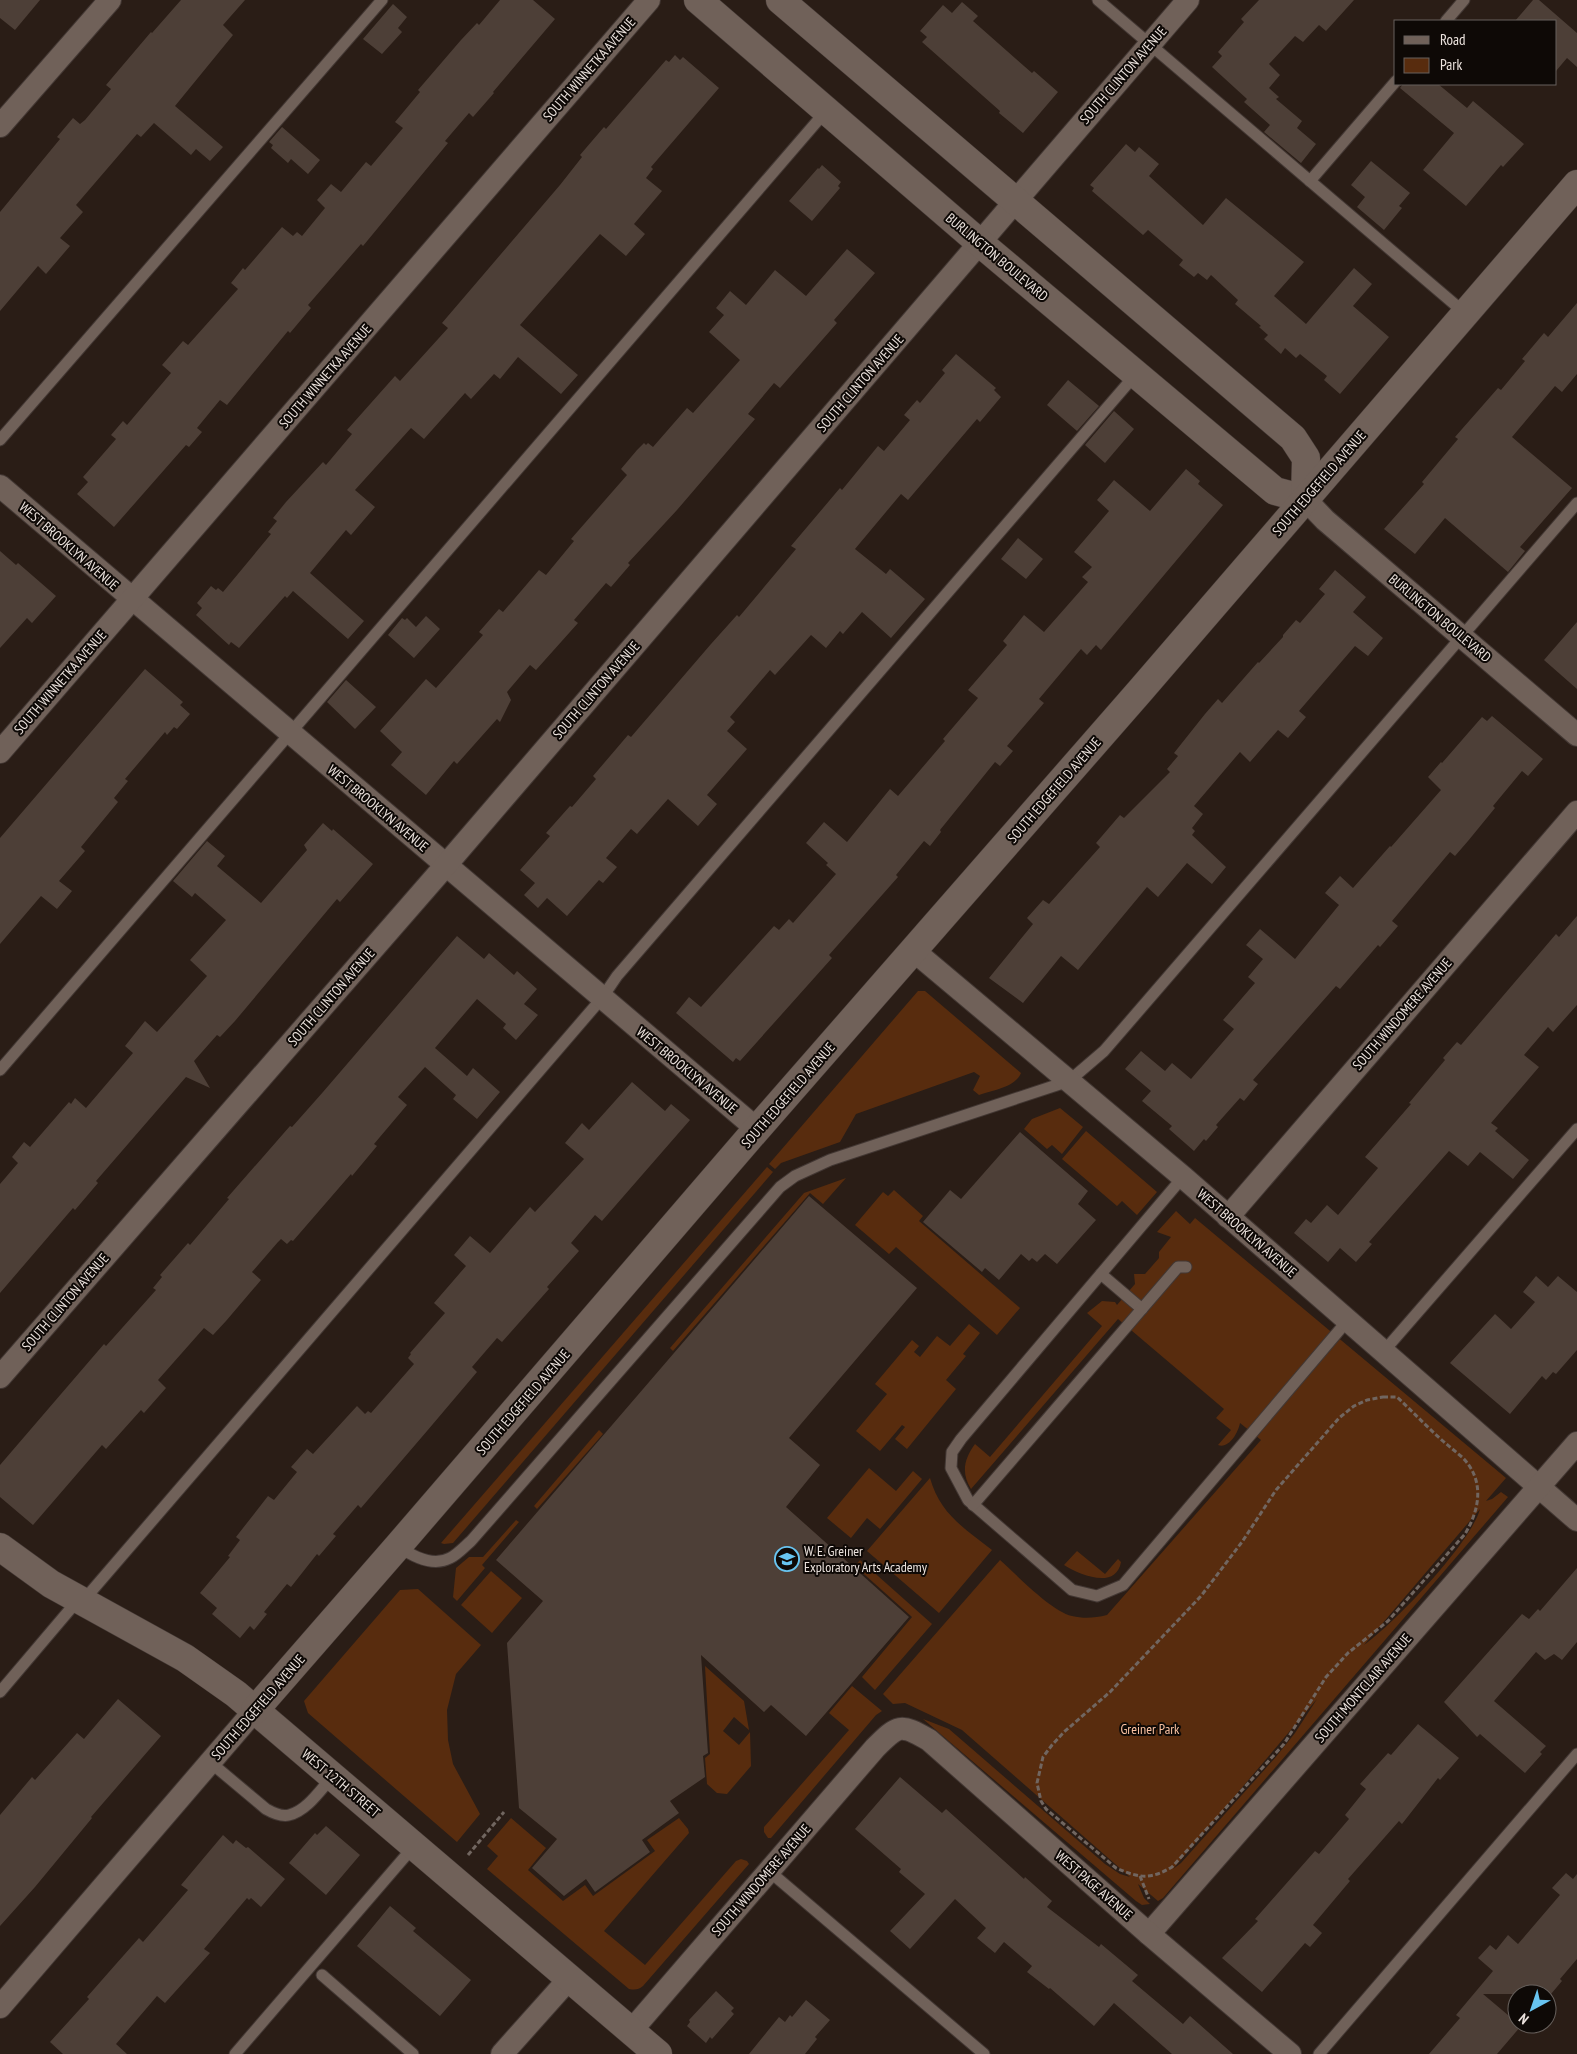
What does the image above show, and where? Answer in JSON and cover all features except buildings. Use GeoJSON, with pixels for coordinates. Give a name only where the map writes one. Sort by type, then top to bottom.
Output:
{"type":"FeatureCollection","features":[{"type":"Feature","properties":{"kind":"street"},"geometry":{"type":"LineString","coordinates":[[0,126],[110,0]]}},
{"type":"Feature","properties":{"kind":"street","name":"SOUTH WINNETKA AVENUE"},"geometry":{"type":"LineString","coordinates":[[0,752],[649,0]]}},
{"type":"Feature","properties":{"kind":"street","name":"BURLINGTON BOULEVARD"},"geometry":{"type":"LineString","coordinates":[[698,0],[980,243],[1275,491],[1305,498],[1324,520],[1577,735]]}},
{"type":"Feature","properties":{"kind":"street"},"geometry":{"type":"LineString","coordinates":[[780,0],[1293,438],[1306,458],[1305,498]]}},
{"type":"Feature","properties":{"kind":"street","name":"SOUTH CLINTON AVENUE"},"geometry":{"type":"LineString","coordinates":[[0,1377],[446,865],[1188,0]]}},
{"type":"Feature","properties":{"kind":"street","name":"SOUTH EDGEFIELD AVENUE"},"geometry":{"type":"LineString","coordinates":[[0,2007],[757,1129],[914,951],[1577,184]]}},
{"type":"Feature","properties":{"kind":"street","name":"WEST BROOKLYN AVENUE"},"geometry":{"type":"LineString","coordinates":[[0,486],[757,1129]]}},
{"type":"Feature","properties":{"kind":"street","name":"SOUTH WINDOMERE AVENUE"},"geometry":{"type":"LineString","coordinates":[[1228,1217],[1577,812]]}},
{"type":"Feature","properties":{"kind":"street","name":"WEST BROOKLYN AVENUE"},"geometry":{"type":"LineString","coordinates":[[914,951],[1183,1177],[1577,1520]]}},
{"type":"Feature","properties":{"kind":"street","name":"SOUTH MONTCLAIR AVENUE"},"geometry":{"type":"LineString","coordinates":[[1149,1934],[1577,1443]]}},
{"type":"Feature","properties":{"kind":"street","name":"WEST 12TH STREET"},"geometry":{"type":"LineString","coordinates":[[0,1547],[51,1584],[185,1658],[255,1710],[658,2054]]}},
{"type":"Feature","properties":{"kind":"street","name":"WEST PAGE AVENUE"},"geometry":{"type":"LineString","coordinates":[[893,1730],[909,1728],[929,1740],[1149,1934],[1290,2054]]}},
{"type":"Feature","properties":{"kind":"street","name":"SOUTH WINDOMERE AVENUE"},"geometry":{"type":"LineString","coordinates":[[631,2031],[875,1748],[893,1730]]}},
{"type":"Feature","properties":{"kind":"street"},"geometry":{"type":"LineString","coordinates":[[502,2054],[569,1979]]}},
{"type":"Feature","properties":{"kind":"lane"},"geometry":{"type":"LineString","coordinates":[[0,440],[382,0]]}},
{"type":"Feature","properties":{"kind":"lane"},"geometry":{"type":"LineString","coordinates":[[1098,0],[1466,314]]}},
{"type":"Feature","properties":{"kind":"lane"},"geometry":{"type":"LineString","coordinates":[[1447,20],[1464,0]]}},
{"type":"Feature","properties":{"kind":"lane"},"geometry":{"type":"LineString","coordinates":[[1310,181],[1394,82]]}},
{"type":"Feature","properties":{"kind":"lane"},"geometry":{"type":"LineString","coordinates":[[0,1070],[826,111]]}},
{"type":"Feature","properties":{"kind":"lane"},"geometry":{"type":"LineString","coordinates":[[0,1692],[602,998],[617,976],[1136,374]]}},
{"type":"Feature","properties":{"kind":"lane"},"geometry":{"type":"LineString","coordinates":[[398,1546],[413,1557],[435,1561],[450,1559],[471,1541],[780,1187],[795,1176],[830,1160],[1069,1081],[1104,1052],[1577,503]]}},
{"type":"Feature","properties":{"kind":"lane"},"geometry":{"type":"LineString","coordinates":[[1384,1351],[1577,1130]]}},
{"type":"Feature","properties":{"kind":"lane"},"geometry":{"type":"LineString","coordinates":[[1183,1177],[952,1452],[951,1468],[968,1500],[973,1505],[1072,1590],[1097,1596],[1123,1585],[1348,1320]]}},
{"type":"Feature","properties":{"kind":"lane"},"geometry":{"type":"LineString","coordinates":[[973,1505],[1178,1267],[1186,1267]]}},
{"type":"Feature","properties":{"kind":"lane"},"geometry":{"type":"LineString","coordinates":[[1101,1274],[1142,1309]]}},
{"type":"Feature","properties":{"kind":"lane"},"geometry":{"type":"LineString","coordinates":[[1319,2054],[1577,1754]]}},
{"type":"Feature","properties":{"kind":"lane"},"geometry":{"type":"LineString","coordinates":[[210,1762],[266,1809],[277,1815],[289,1816],[305,1807],[332,1776]]}},
{"type":"Feature","properties":{"kind":"lane"},"geometry":{"type":"LineString","coordinates":[[235,2054],[415,1845]]}},
{"type":"Feature","properties":{"kind":"lane"},"geometry":{"type":"LineString","coordinates":[[769,1871],[984,2054]]}},
{"type":"Feature","properties":{"kind":"lane"},"geometry":{"type":"LineString","coordinates":[[322,1975],[413,2054]]}},
{"type":"Feature","properties":{"kind":"path"},"geometry":{"type":"LineString","coordinates":[[1397,1397],[1463,1458],[1476,1477],[1478,1499],[1473,1520],[1464,1534],[1394,1615],[1372,1636],[1348,1653],[1326,1677],[1284,1744],[1172,1866],[1159,1874],[1140,1876],[1116,1868],[1046,1809],[1041,1801],[1037,1783],[1043,1757],[1064,1732],[1110,1692],[1201,1596],[1242,1542],[1276,1490],[1339,1418],[1354,1406],[1367,1400],[1397,1397]]}},
{"type":"Feature","properties":{"kind":"path"},"geometry":{"type":"LineString","coordinates":[[468,1855],[504,1812]]}},
{"type":"Feature","properties":{"kind":"path"},"geometry":{"type":"LineString","coordinates":[[1140,1876],[1150,1902]]}},
{"type":"Feature","properties":{"kind":"green space"},"geometry":{"type":"Polygon","coordinates":[[[918,991],[925,991],[1021,1073],[1018,1078],[1003,1088],[979,1095],[973,1090],[980,1076],[974,1072],[856,1114],[840,1142],[781,1163],[775,1169],[769,1164],[918,991]]]}},
{"type":"Feature","properties":{"kind":"green space"},"geometry":{"type":"Polygon","coordinates":[[[1060,1108],[1083,1127],[1062,1154],[1052,1145],[1047,1149],[1024,1129],[1032,1119],[1060,1108]]]}},
{"type":"Feature","properties":{"kind":"green space"},"geometry":{"type":"Polygon","coordinates":[[[1086,1131],[1157,1192],[1137,1215],[1122,1201],[1117,1206],[1062,1159],[1086,1131]]]}},
{"type":"Feature","properties":{"kind":"green space"},"geometry":{"type":"Polygon","coordinates":[[[767,1167],[773,1172],[453,1543],[441,1543],[767,1167]]]}},
{"type":"Feature","properties":{"kind":"green space"},"geometry":{"type":"Polygon","coordinates":[[[846,1178],[823,1204],[810,1193],[673,1351],[670,1348],[804,1193],[846,1178]]]}},
{"type":"Feature","properties":{"kind":"green space"},"geometry":{"type":"Polygon","coordinates":[[[894,1190],[923,1216],[919,1221],[1020,1308],[997,1335],[896,1247],[889,1254],[855,1225],[883,1192],[888,1196],[894,1190]]]}},
{"type":"Feature","properties":{"kind":"green space","name":"Greiner Park"},"geometry":{"type":"Polygon","coordinates":[[[1176,1211],[1190,1224],[1195,1218],[1506,1478],[1486,1501],[1501,1492],[1508,1497],[1163,1898],[1158,1901],[1138,1884],[1144,1898],[1150,1904],[1142,1905],[923,1719],[949,1729],[1105,1864],[1120,1874],[1130,1877],[962,1730],[905,1703],[893,1704],[883,1694],[1000,1560],[1044,1600],[1064,1613],[1085,1618],[1107,1615],[1261,1440],[1240,1423],[1235,1435],[1226,1445],[1218,1445],[1231,1430],[1216,1418],[1224,1409],[1118,1319],[971,1489],[968,1483],[965,1466],[968,1455],[975,1444],[990,1457],[1102,1326],[1087,1313],[1102,1301],[1115,1302],[1117,1305],[1135,1284],[1134,1274],[1145,1274],[1159,1258],[1159,1252],[1171,1237],[1157,1232],[1176,1211]],[[1480,1509],[1364,1645],[1394,1620],[1430,1582],[1462,1542],[1474,1524],[1480,1509]],[[1317,1699],[1173,1869],[1181,1863],[1275,1758],[1295,1733],[1317,1699]]]}},
{"type":"Feature","properties":{"kind":"green space"},"geometry":{"type":"Polygon","coordinates":[[[969,1324],[980,1333],[963,1354],[966,1356],[946,1380],[956,1389],[907,1449],[895,1439],[905,1427],[902,1425],[880,1451],[856,1431],[887,1394],[875,1384],[912,1340],[919,1346],[914,1352],[920,1357],[937,1336],[950,1346],[969,1324]]]}},
{"type":"Feature","properties":{"kind":"green space"},"geometry":{"type":"Polygon","coordinates":[[[599,1430],[603,1434],[537,1509],[534,1506],[599,1430]]]}},
{"type":"Feature","properties":{"kind":"green space"},"geometry":{"type":"Polygon","coordinates":[[[869,1468],[896,1491],[913,1471],[922,1479],[880,1529],[867,1518],[851,1538],[827,1518],[869,1468]]]}},
{"type":"Feature","properties":{"kind":"green space"},"geometry":{"type":"Polygon","coordinates":[[[930,1478],[934,1491],[947,1511],[963,1527],[992,1550],[939,1613],[867,1551],[930,1478]]]}},
{"type":"Feature","properties":{"kind":"green space"},"geometry":{"type":"Polygon","coordinates":[[[516,1520],[519,1522],[482,1565],[485,1568],[457,1601],[453,1597],[456,1568],[469,1557],[483,1557],[516,1520]]]}},
{"type":"Feature","properties":{"kind":"green space"},"geometry":{"type":"Polygon","coordinates":[[[1077,1551],[1105,1574],[1118,1559],[1121,1562],[1118,1571],[1112,1576],[1097,1578],[1079,1573],[1064,1565],[1077,1551]]]}},
{"type":"Feature","properties":{"kind":"green space"},"geometry":{"type":"Polygon","coordinates":[[[860,1560],[932,1624],[875,1690],[862,1677],[912,1617],[855,1566],[860,1560]]]}},
{"type":"Feature","properties":{"kind":"green space"},"geometry":{"type":"Polygon","coordinates":[[[491,1571],[522,1598],[492,1633],[461,1605],[491,1571]]]}},
{"type":"Feature","properties":{"kind":"green space"},"geometry":{"type":"Polygon","coordinates":[[[418,1589],[481,1645],[456,1674],[447,1710],[448,1740],[453,1764],[480,1814],[457,1842],[308,1713],[304,1701],[400,1590],[418,1589]]]}},
{"type":"Feature","properties":{"kind":"green space"},"geometry":{"type":"Polygon","coordinates":[[[705,1666],[744,1701],[749,1730],[734,1717],[723,1731],[739,1745],[750,1732],[751,1766],[727,1794],[717,1793],[707,1784],[705,1758],[710,1754],[705,1666]]]}},
{"type":"Feature","properties":{"kind":"green space"},"geometry":{"type":"Polygon","coordinates":[[[852,1686],[882,1711],[876,1715],[771,1838],[768,1838],[764,1832],[764,1827],[849,1730],[829,1713],[852,1686]]]}},
{"type":"Feature","properties":{"kind":"green space"},"geometry":{"type":"Polygon","coordinates":[[[511,1818],[546,1848],[528,1870],[563,1901],[585,1885],[593,1896],[655,1851],[647,1840],[679,1818],[689,1833],[604,1931],[645,1965],[736,1861],[741,1859],[749,1864],[643,1986],[629,1989],[487,1869],[498,1856],[487,1846],[511,1818]]]}},
{"type":"Feature","properties":{"kind":"place","name":"W. E. Greiner Exploratory Arts Academy"},"geometry":{"type":"Point","coordinates":[787,1559]}}]}
